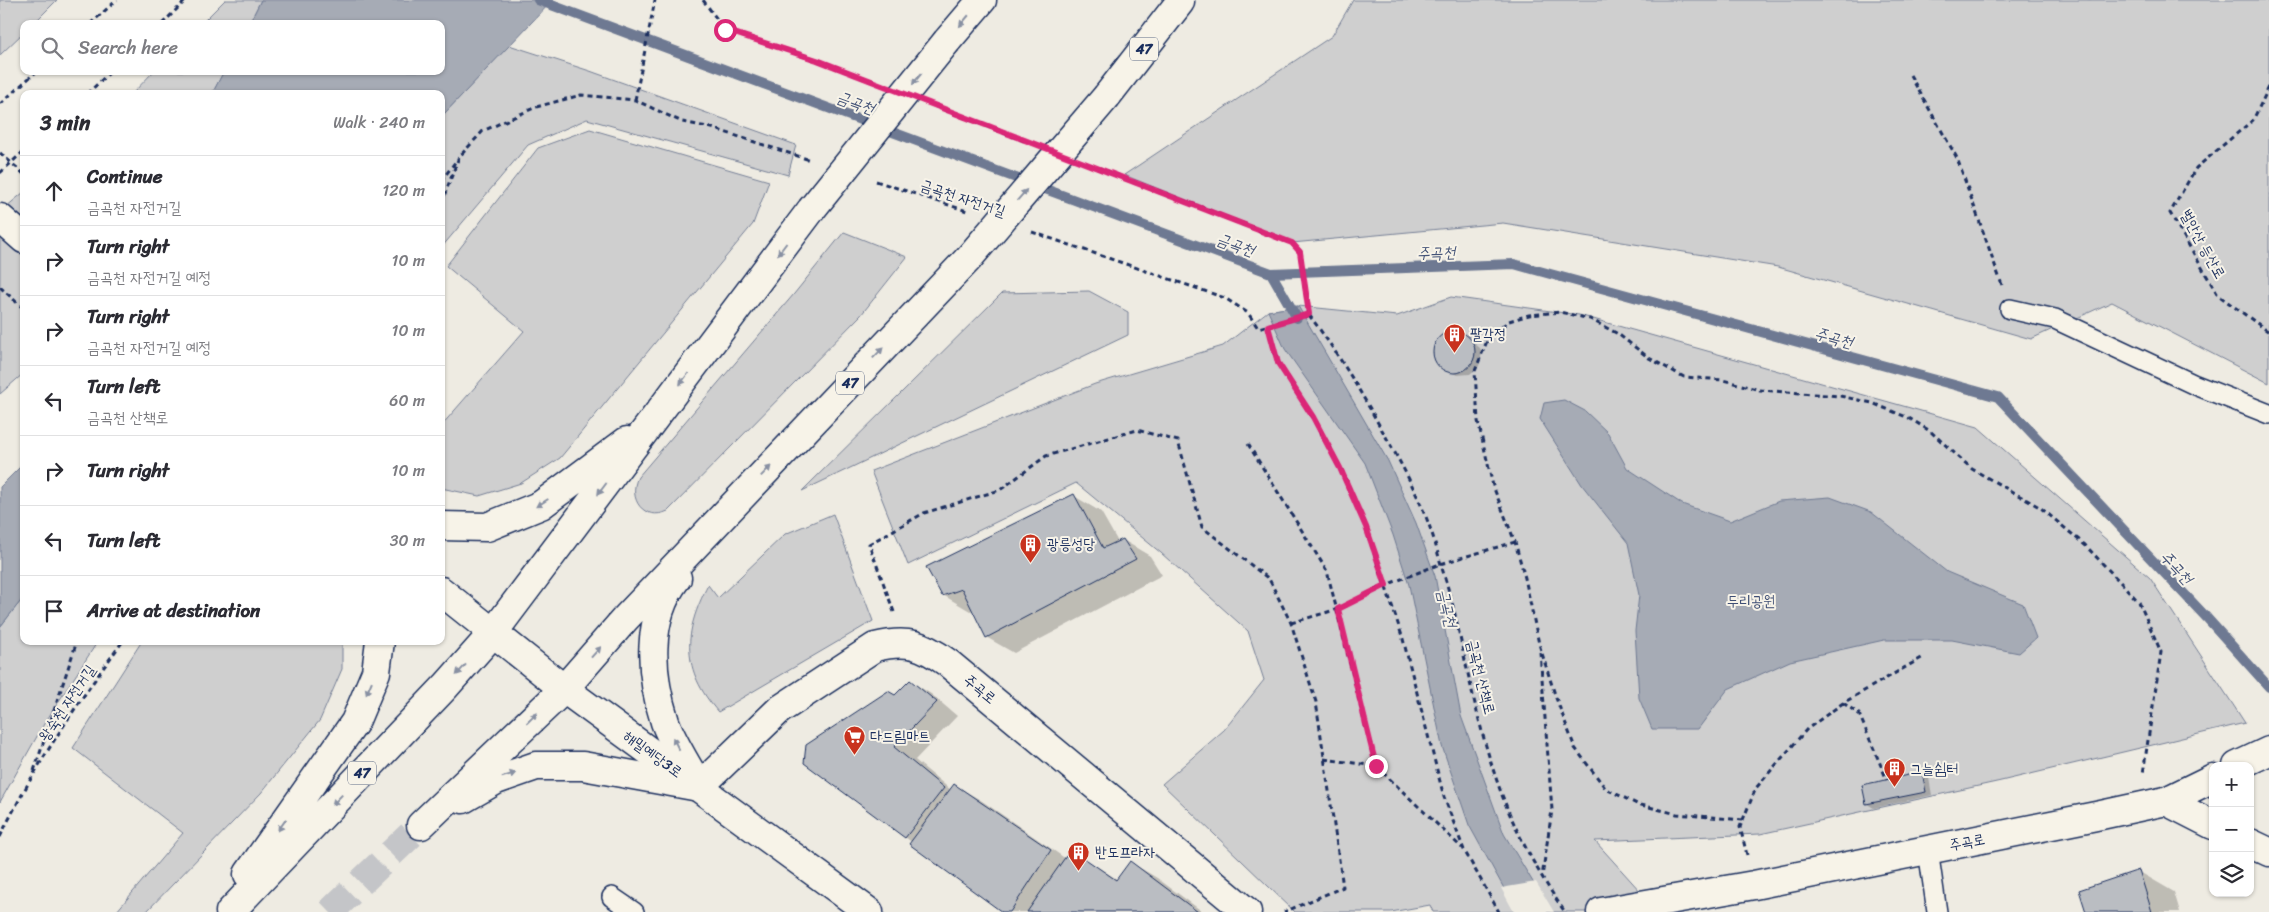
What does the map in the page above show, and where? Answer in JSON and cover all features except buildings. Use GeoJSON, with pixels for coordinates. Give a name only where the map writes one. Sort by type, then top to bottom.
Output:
{"type":"FeatureCollection","features":[{"type":"Feature","properties":{"kind":"main road","name":"47"},"geometry":{"type":"LineString","coordinates":[[230,912],[446,686],[493,633],[811,210],[982,0]]}},
{"type":"Feature","properties":{"kind":"main road","name":"47"},"geometry":{"type":"LineString","coordinates":[[698,787],[583,766],[536,766],[496,780],[421,824],[564,688],[732,506],[968,259],[1107,96],[1180,2]]}},
{"type":"Feature","properties":{"kind":"main road"},"geometry":{"type":"LineString","coordinates":[[0,218],[20,236]]}},
{"type":"Feature","properties":{"kind":"main road"},"geometry":{"type":"LineString","coordinates":[[445,526],[487,527],[541,505],[652,422]]}},
{"type":"Feature","properties":{"kind":"main road"},"geometry":{"type":"LineString","coordinates":[[698,787],[666,722],[652,645],[656,617],[672,584],[732,506]]}},
{"type":"Feature","properties":{"kind":"main road","name":"해밀예당3로"},"geometry":{"type":"LineString","coordinates":[[445,594],[564,688],[869,912]]}},
{"type":"Feature","properties":{"kind":"main road","name":"주곡로"},"geometry":{"type":"LineString","coordinates":[[698,787],[779,710],[875,647],[893,642],[910,642],[934,652],[948,663],[1247,912]]}},
{"type":"Feature","properties":{"kind":"main road"},"geometry":{"type":"LineString","coordinates":[[221,912],[355,722],[376,672],[379,645]]}},
{"type":"Feature","properties":{"kind":"main road"},"geometry":{"type":"LineString","coordinates":[[2245,762],[2268,751]]}},
{"type":"Feature","properties":{"kind":"main road","name":"주곡로"},"geometry":{"type":"LineString","coordinates":[[1600,912],[1754,885],[2166,801],[2209,780]]}},
{"type":"Feature","properties":{"kind":"main road"},"geometry":{"type":"LineString","coordinates":[[2166,801],[2209,823]]}},
{"type":"Feature","properties":{"kind":"main road"},"geometry":{"type":"LineString","coordinates":[[2254,845],[2269,852]]}},
{"type":"Feature","properties":{"kind":"lane"},"geometry":{"type":"LineString","coordinates":[[2010,309],[2055,319],[2193,384],[2269,414]]}},
{"type":"Feature","properties":{"kind":"lane"},"geometry":{"type":"LineString","coordinates":[[1928,850],[1937,912]]}},
{"type":"Feature","properties":{"kind":"lane"},"geometry":{"type":"LineString","coordinates":[[612,897],[634,912]]}},
{"type":"Feature","properties":{"kind":"path"},"geometry":{"type":"LineString","coordinates":[[94,20],[117,0]]}},
{"type":"Feature","properties":{"kind":"path"},"geometry":{"type":"LineString","coordinates":[[166,20],[186,0]]}},
{"type":"Feature","properties":{"kind":"path"},"geometry":{"type":"LineString","coordinates":[[635,100],[642,74],[655,0]]}},
{"type":"Feature","properties":{"kind":"path"},"geometry":{"type":"LineString","coordinates":[[703,0],[725,30],[817,60],[882,86]]}},
{"type":"Feature","properties":{"kind":"path"},"geometry":{"type":"LineString","coordinates":[[0,104],[33,75]]}},
{"type":"Feature","properties":{"kind":"path"},"geometry":{"type":"LineString","coordinates":[[91,90],[107,75]]}},
{"type":"Feature","properties":{"kind":"path"},"geometry":{"type":"LineString","coordinates":[[1910,75],[1957,158],[2010,309]]}},
{"type":"Feature","properties":{"kind":"path","name":"벌안산 등산로"},"geometry":{"type":"LineString","coordinates":[[2269,87],[2252,120],[2196,168],[2170,213],[2218,295],[2269,332]]}},
{"type":"Feature","properties":{"kind":"path"},"geometry":{"type":"LineString","coordinates":[[445,176],[483,131],[536,106],[581,95],[635,100],[682,122],[712,128],[816,162]]}},
{"type":"Feature","properties":{"kind":"path"},"geometry":{"type":"LineString","coordinates":[[929,103],[1031,143]]}},
{"type":"Feature","properties":{"kind":"path"},"geometry":{"type":"LineString","coordinates":[[0,153],[20,170]]}},
{"type":"Feature","properties":{"kind":"path"},"geometry":{"type":"LineString","coordinates":[[0,173],[20,156]]}},
{"type":"Feature","properties":{"kind":"path"},"geometry":{"type":"LineString","coordinates":[[445,194],[459,157]]}},
{"type":"Feature","properties":{"kind":"path"},"geometry":{"type":"LineString","coordinates":[[1023,230],[1225,298],[1248,313],[1258,328],[1309,314],[1300,252],[1292,243],[1087,164]]}},
{"type":"Feature","properties":{"kind":"path","name":"금곡천 자전거길"},"geometry":{"type":"LineString","coordinates":[[873,180],[976,214]]}},
{"type":"Feature","properties":{"kind":"path"},"geometry":{"type":"LineString","coordinates":[[0,288],[20,306]]}},
{"type":"Feature","properties":{"kind":"path"},"geometry":{"type":"LineString","coordinates":[[1743,820],[1677,814],[1637,804],[1606,789],[1575,748],[1556,698],[1539,644],[1515,542],[1493,486],[1478,421],[1475,371],[1489,336],[1509,322],[1529,315],[1560,312],[1590,319],[1618,334],[1649,358],[1684,377],[1723,380],[1760,390],[1840,396],[1872,403],[1909,418],[1930,431],[1972,469],[2041,508],[2085,545],[2139,602],[2161,652],[2138,807]]}},
{"type":"Feature","properties":{"kind":"path","name":"금곡천 산책로"},"geometry":{"type":"LineString","coordinates":[[1309,314],[1331,343],[1400,462],[1423,512],[1456,617],[1467,671],[1497,781],[1542,878],[1565,912]]}},
{"type":"Feature","properties":{"kind":"path"},"geometry":{"type":"LineString","coordinates":[[1268,326],[1278,363],[1313,417],[1344,476],[1366,527],[1386,585],[1444,797],[1464,850],[1499,912]]}},
{"type":"Feature","properties":{"kind":"path"},"geometry":{"type":"LineString","coordinates":[[904,642],[869,544],[924,513],[1000,490],[1046,456],[1137,430],[1178,441],[1202,527],[1269,579],[1291,623],[1316,702],[1342,887],[1284,912]]}},
{"type":"Feature","properties":{"kind":"path"},"geometry":{"type":"LineString","coordinates":[[1248,444],[1327,571],[1376,766],[1464,850]]}},
{"type":"Feature","properties":{"kind":"path"},"geometry":{"type":"LineString","coordinates":[[1291,623],[1338,609],[1386,585],[1440,564],[1515,542]]}},
{"type":"Feature","properties":{"kind":"path"},"geometry":{"type":"LineString","coordinates":[[1539,644],[1552,810],[1542,878]]}},
{"type":"Feature","properties":{"kind":"path","name":"왕숙천 자전거길"},"geometry":{"type":"LineString","coordinates":[[32,778],[76,645]]}},
{"type":"Feature","properties":{"kind":"path","name":"왕숙천 자전거길"},"geometry":{"type":"LineString","coordinates":[[0,836],[32,778],[82,697],[121,645]]}},
{"type":"Feature","properties":{"kind":"path"},"geometry":{"type":"LineString","coordinates":[[1754,885],[1740,827],[1756,788],[1807,729],[1843,703],[1925,656]]}},
{"type":"Feature","properties":{"kind":"path"},"geometry":{"type":"LineString","coordinates":[[1843,703],[1859,714],[1887,780]]}},
{"type":"Feature","properties":{"kind":"path"},"geometry":{"type":"LineString","coordinates":[[1324,759],[1376,766]]}},
{"type":"Feature","properties":{"kind":"green space"},"geometry":{"type":"Polygon","coordinates":[[[0,0],[57,0],[37,20],[20,20],[20,36],[0,55],[0,0]]]}},
{"type":"Feature","properties":{"kind":"green space"},"geometry":{"type":"Polygon","coordinates":[[[225,0],[261,0],[251,20],[205,20],[225,0]]]}},
{"type":"Feature","properties":{"kind":"green space"},"geometry":{"type":"Polygon","coordinates":[[[1353,0],[2269,0],[2269,383],[2112,302],[2031,339],[1778,267],[1503,223],[1292,243],[1124,175],[1332,36],[1353,0]]]}},
{"type":"Feature","properties":{"kind":"green space"},"geometry":{"type":"Polygon","coordinates":[[[509,45],[590,71],[796,145],[788,175],[587,119],[528,145],[445,243],[445,113],[509,45]]]}},
{"type":"Feature","properties":{"kind":"green space"},"geometry":{"type":"Polygon","coordinates":[[[150,75],[222,75],[214,90],[136,90],[150,75]]]}},
{"type":"Feature","properties":{"kind":"green space"},"geometry":{"type":"Polygon","coordinates":[[[590,129],[769,181],[753,224],[560,458],[521,483],[479,496],[445,489],[445,421],[524,331],[446,266],[538,148],[590,129]]]}},
{"type":"Feature","properties":{"kind":"green space"},"geometry":{"type":"Polygon","coordinates":[[[20,195],[20,376],[0,394],[0,212],[20,195]]]}},
{"type":"Feature","properties":{"kind":"green space"},"geometry":{"type":"Polygon","coordinates":[[[844,232],[907,257],[861,315],[668,511],[659,514],[645,511],[636,500],[635,485],[638,477],[794,294],[844,232]]]}},
{"type":"Feature","properties":{"kind":"green space"},"geometry":{"type":"Polygon","coordinates":[[[1089,291],[1128,312],[1128,335],[802,491],[1002,293],[1089,291]]]}},
{"type":"Feature","properties":{"kind":"green space","name":"두리공원"},"geometry":{"type":"Polygon","coordinates":[[[1451,297],[1579,315],[1978,427],[2150,578],[2245,723],[2001,781],[1760,834],[1595,841],[1659,912],[1433,912],[1430,905],[1391,912],[1295,912],[1162,784],[1224,730],[1264,680],[1248,631],[1161,553],[1076,483],[908,565],[871,471],[1095,384],[1223,346],[1268,311],[1298,306],[1397,316],[1451,297]]]}},
{"type":"Feature","properties":{"kind":"green space"},"geometry":{"type":"Polygon","coordinates":[[[833,514],[873,621],[718,712],[697,681],[692,666],[690,650],[690,635],[694,619],[708,585],[718,598],[785,534],[833,514]]]}},
{"type":"Feature","properties":{"kind":"green space"},"geometry":{"type":"Polygon","coordinates":[[[20,602],[20,645],[95,645],[44,724],[0,802],[0,627],[20,602]]]}},
{"type":"Feature","properties":{"kind":"green space"},"geometry":{"type":"Polygon","coordinates":[[[139,645],[342,645],[342,669],[320,720],[261,793],[146,912],[116,912],[183,833],[73,748],[139,645]]]}},
{"type":"Feature","properties":{"kind":"shaded area"},"geometry":{"type":"Polygon","coordinates":[[[261,0],[553,0],[445,113],[445,90],[214,90],[222,75],[445,75],[445,20],[251,20],[261,0]]]}},
{"type":"Feature","properties":{"kind":"shaded area","name":"금곡천"},"geometry":{"type":"Polygon","coordinates":[[[1298,306],[1388,461],[1416,523],[1435,576],[1461,716],[1504,834],[1551,912],[1517,912],[1469,825],[1442,746],[1409,585],[1393,535],[1365,463],[1285,349],[1268,311],[1298,306]]]}},
{"type":"Feature","properties":{"kind":"shaded area"},"geometry":{"type":"Polygon","coordinates":[[[1564,400],[1585,411],[1608,433],[1627,468],[1682,504],[1730,521],[1779,501],[1830,497],[1871,512],[1947,572],[2023,604],[2036,638],[2019,653],[1952,640],[1884,640],[1790,661],[1728,689],[1698,729],[1652,729],[1639,698],[1635,631],[1639,595],[1628,543],[1582,485],[1540,419],[1544,403],[1564,400]]]}},
{"type":"Feature","properties":{"kind":"shaded area"},"geometry":{"type":"Polygon","coordinates":[[[20,467],[20,602],[0,627],[0,487],[20,467]]]}},
{"type":"Feature","properties":{"kind":"pier"},"geometry":{"type":"Polygon","coordinates":[[[1536,882],[1554,912],[1514,912],[1501,888],[1536,882]]]}},
{"type":"Feature","properties":{"kind":"waterway","name":"금곡천"},"geometry":{"type":"LineString","coordinates":[[538,0],[1271,273],[1297,318]]}},
{"type":"Feature","properties":{"kind":"waterway","name":"주곡천"},"geometry":{"type":"LineString","coordinates":[[1271,273],[1514,264],[1998,397],[2207,618],[2269,687]]}},
{"type":"Feature","properties":{"kind":"tunnel"},"geometry":{"type":"LineString","coordinates":[[330,912],[421,825]]}},
{"type":"Feature","properties":{"kind":"place","name":"팔각정"},"geometry":{"type":"Point","coordinates":[1454,353]}},
{"type":"Feature","properties":{"kind":"place","name":"광릉성당"},"geometry":{"type":"Point","coordinates":[1031,563]}},
{"type":"Feature","properties":{"kind":"place","name":"다드림마트"},"geometry":{"type":"Point","coordinates":[854,755]}},
{"type":"Feature","properties":{"kind":"place","name":"그늘쉼터"},"geometry":{"type":"Point","coordinates":[1894,788]}},
{"type":"Feature","properties":{"kind":"place","name":"반도프라자"},"geometry":{"type":"Point","coordinates":[1079,871]}},
{"type":"Feature","properties":{"kind":"route"},"geometry":{"type":"LineString","coordinates":[[725,30],[817,60],[1292,243],[1300,252],[1309,314],[1268,326],[1278,363],[1313,417],[1340,468],[1366,527],[1386,585],[1338,609],[1376,766]]}}]}
